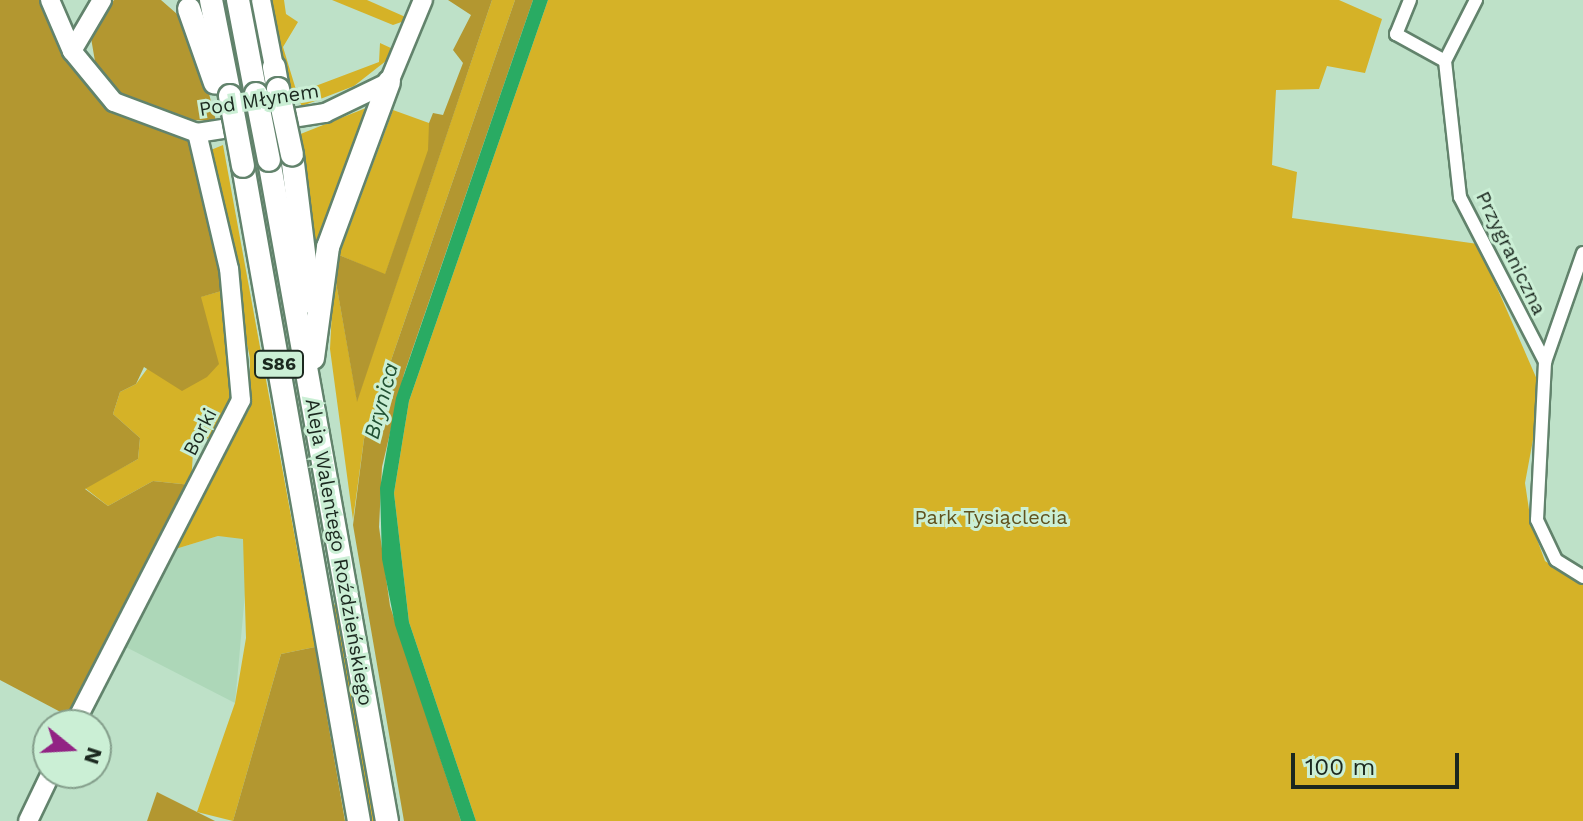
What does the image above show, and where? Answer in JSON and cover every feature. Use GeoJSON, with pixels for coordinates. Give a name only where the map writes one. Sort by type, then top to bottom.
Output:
{"type":"FeatureCollection","features":[{"type":"Feature","properties":{"kind":"highway","name":"Aleja Walentego Roździeńskiego"},"geometry":{"type":"LineString","coordinates":[[211,0],[226,98],[243,166],[303,495],[359,821]]}},
{"type":"Feature","properties":{"kind":"highway","name":"Aleja Walentego Roździeńskiego"},"geometry":{"type":"LineString","coordinates":[[238,0],[270,83],[311,399],[387,821]]}},
{"type":"Feature","properties":{"kind":"highway"},"geometry":{"type":"LineString","coordinates":[[184,5],[226,98]]}},
{"type":"Feature","properties":{"kind":"highway"},"geometry":{"type":"LineString","coordinates":[[311,399],[315,331],[332,231],[389,82]]}},
{"type":"Feature","properties":{"kind":"highway"},"geometry":{"type":"LineString","coordinates":[[281,158],[315,331]]}},
{"type":"Feature","properties":{"kind":"street","name":"Aleja Walentego Roździeńskiego"},"geometry":{"type":"LineString","coordinates":[[261,0],[270,83]]}},
{"type":"Feature","properties":{"kind":"street"},"geometry":{"type":"LineString","coordinates":[[389,82],[423,0]]}},
{"type":"Feature","properties":{"kind":"street"},"geometry":{"type":"LineString","coordinates":[[1410,0],[1396,34],[1445,61],[1476,0]]}},
{"type":"Feature","properties":{"kind":"street"},"geometry":{"type":"LineString","coordinates":[[53,7],[96,5]]}},
{"type":"Feature","properties":{"kind":"street"},"geometry":{"type":"LineString","coordinates":[[72,51],[96,5]]}},
{"type":"Feature","properties":{"kind":"street","name":"Pod Młynem"},"geometry":{"type":"LineString","coordinates":[[53,7],[72,51],[94,85],[127,111],[197,133],[325,113],[389,82]]}},
{"type":"Feature","properties":{"kind":"street","name":"Przygraniczna"},"geometry":{"type":"LineString","coordinates":[[1445,61],[1460,197],[1545,362]]}},
{"type":"Feature","properties":{"kind":"street","name":"Borki"},"geometry":{"type":"LineString","coordinates":[[82,709],[241,400],[229,269],[197,133]]}},
{"type":"Feature","properties":{"kind":"street"},"geometry":{"type":"LineString","coordinates":[[1583,253],[1545,362],[1537,520],[1556,560],[1583,577]]}},
{"type":"Feature","properties":{"kind":"street"},"geometry":{"type":"LineString","coordinates":[[28,821],[43,789]]}},
{"type":"Feature","properties":{"kind":"shaded area"},"geometry":{"type":"Polygon","coordinates":[[[0,0],[42,0],[59,42],[111,112],[192,143],[225,290],[201,297],[219,364],[207,377],[182,391],[144,367],[136,384],[120,392],[113,414],[140,438],[138,459],[85,489],[108,506],[153,481],[191,485],[74,709],[55,709],[0,680],[0,0]]]}},
{"type":"Feature","properties":{"kind":"shaded area"},"geometry":{"type":"Polygon","coordinates":[[[114,0],[161,0],[177,14],[195,39],[216,121],[193,120],[192,126],[136,109],[98,79],[90,32],[114,0]]]}},
{"type":"Feature","properties":{"kind":"shaded area"},"geometry":{"type":"Polygon","coordinates":[[[448,0],[492,0],[357,402],[334,271],[339,255],[385,274],[428,150],[429,123],[433,113],[443,115],[463,63],[453,50],[471,15],[448,0]]]}},
{"type":"Feature","properties":{"kind":"shaded area"},"geometry":{"type":"Polygon","coordinates":[[[515,0],[533,0],[404,374],[382,467],[379,527],[390,606],[461,821],[404,821],[353,525],[364,439],[515,0]]]}},
{"type":"Feature","properties":{"kind":"shaded area"},"geometry":{"type":"Polygon","coordinates":[[[533,0],[548,0],[409,401],[394,493],[409,622],[476,821],[461,821],[395,625],[382,559],[380,488],[396,398],[533,0]]]}},
{"type":"Feature","properties":{"kind":"shaded area"},"geometry":{"type":"Polygon","coordinates":[[[218,536],[243,538],[247,572],[235,703],[120,644],[169,551],[218,536]]]}},
{"type":"Feature","properties":{"kind":"shaded area"},"geometry":{"type":"Polygon","coordinates":[[[315,647],[345,821],[233,821],[281,654],[315,647]]]}},
{"type":"Feature","properties":{"kind":"shaded area"},"geometry":{"type":"Polygon","coordinates":[[[157,792],[215,821],[147,821],[157,792]]]}},
{"type":"Feature","properties":{"kind":"green space"},"geometry":{"type":"Polygon","coordinates":[[[271,0],[284,0],[286,14],[298,22],[283,47],[297,93],[379,62],[380,43],[393,49],[391,57],[354,86],[302,106],[282,72],[271,0]]]}},
{"type":"Feature","properties":{"kind":"green space"},"geometry":{"type":"Polygon","coordinates":[[[332,0],[367,0],[410,19],[393,25],[332,0]]]}},
{"type":"Feature","properties":{"kind":"green space"},"geometry":{"type":"Polygon","coordinates":[[[492,0],[515,0],[364,439],[353,520],[330,349],[334,271],[357,400],[492,0]]]}},
{"type":"Feature","properties":{"kind":"green space","name":"Park Tysiąclecia"},"geometry":{"type":"Polygon","coordinates":[[[548,0],[1339,0],[1382,19],[1365,73],[1327,66],[1319,89],[1276,90],[1272,165],[1297,172],[1292,218],[1478,244],[1542,391],[1525,483],[1531,523],[1545,561],[1583,585],[1583,821],[476,821],[409,622],[394,493],[409,401],[548,0]]]}},
{"type":"Feature","properties":{"kind":"green space"},"geometry":{"type":"Polygon","coordinates":[[[371,106],[315,276],[298,135],[371,106]]]}},
{"type":"Feature","properties":{"kind":"green space"},"geometry":{"type":"Polygon","coordinates":[[[393,110],[429,123],[429,150],[385,275],[339,255],[393,110]]]}},
{"type":"Feature","properties":{"kind":"green space"},"geometry":{"type":"Polygon","coordinates":[[[223,145],[315,647],[281,654],[233,821],[197,812],[235,703],[246,638],[243,539],[218,536],[169,551],[250,408],[250,358],[206,152],[223,145]]]}},
{"type":"Feature","properties":{"kind":"green space"},"geometry":{"type":"Polygon","coordinates":[[[225,290],[238,382],[220,427],[193,452],[191,485],[153,481],[108,506],[85,488],[138,459],[140,438],[113,414],[120,392],[136,384],[200,297],[225,290]]]}},
{"type":"Feature","properties":{"kind":"green space"},"geometry":{"type":"Polygon","coordinates":[[[338,604],[376,821],[370,821],[331,605],[338,604]]]}},
{"type":"Feature","properties":{"kind":"water label","name":"Brynica"},"geometry":{"type":"Point","coordinates":[381,401]}}]}
